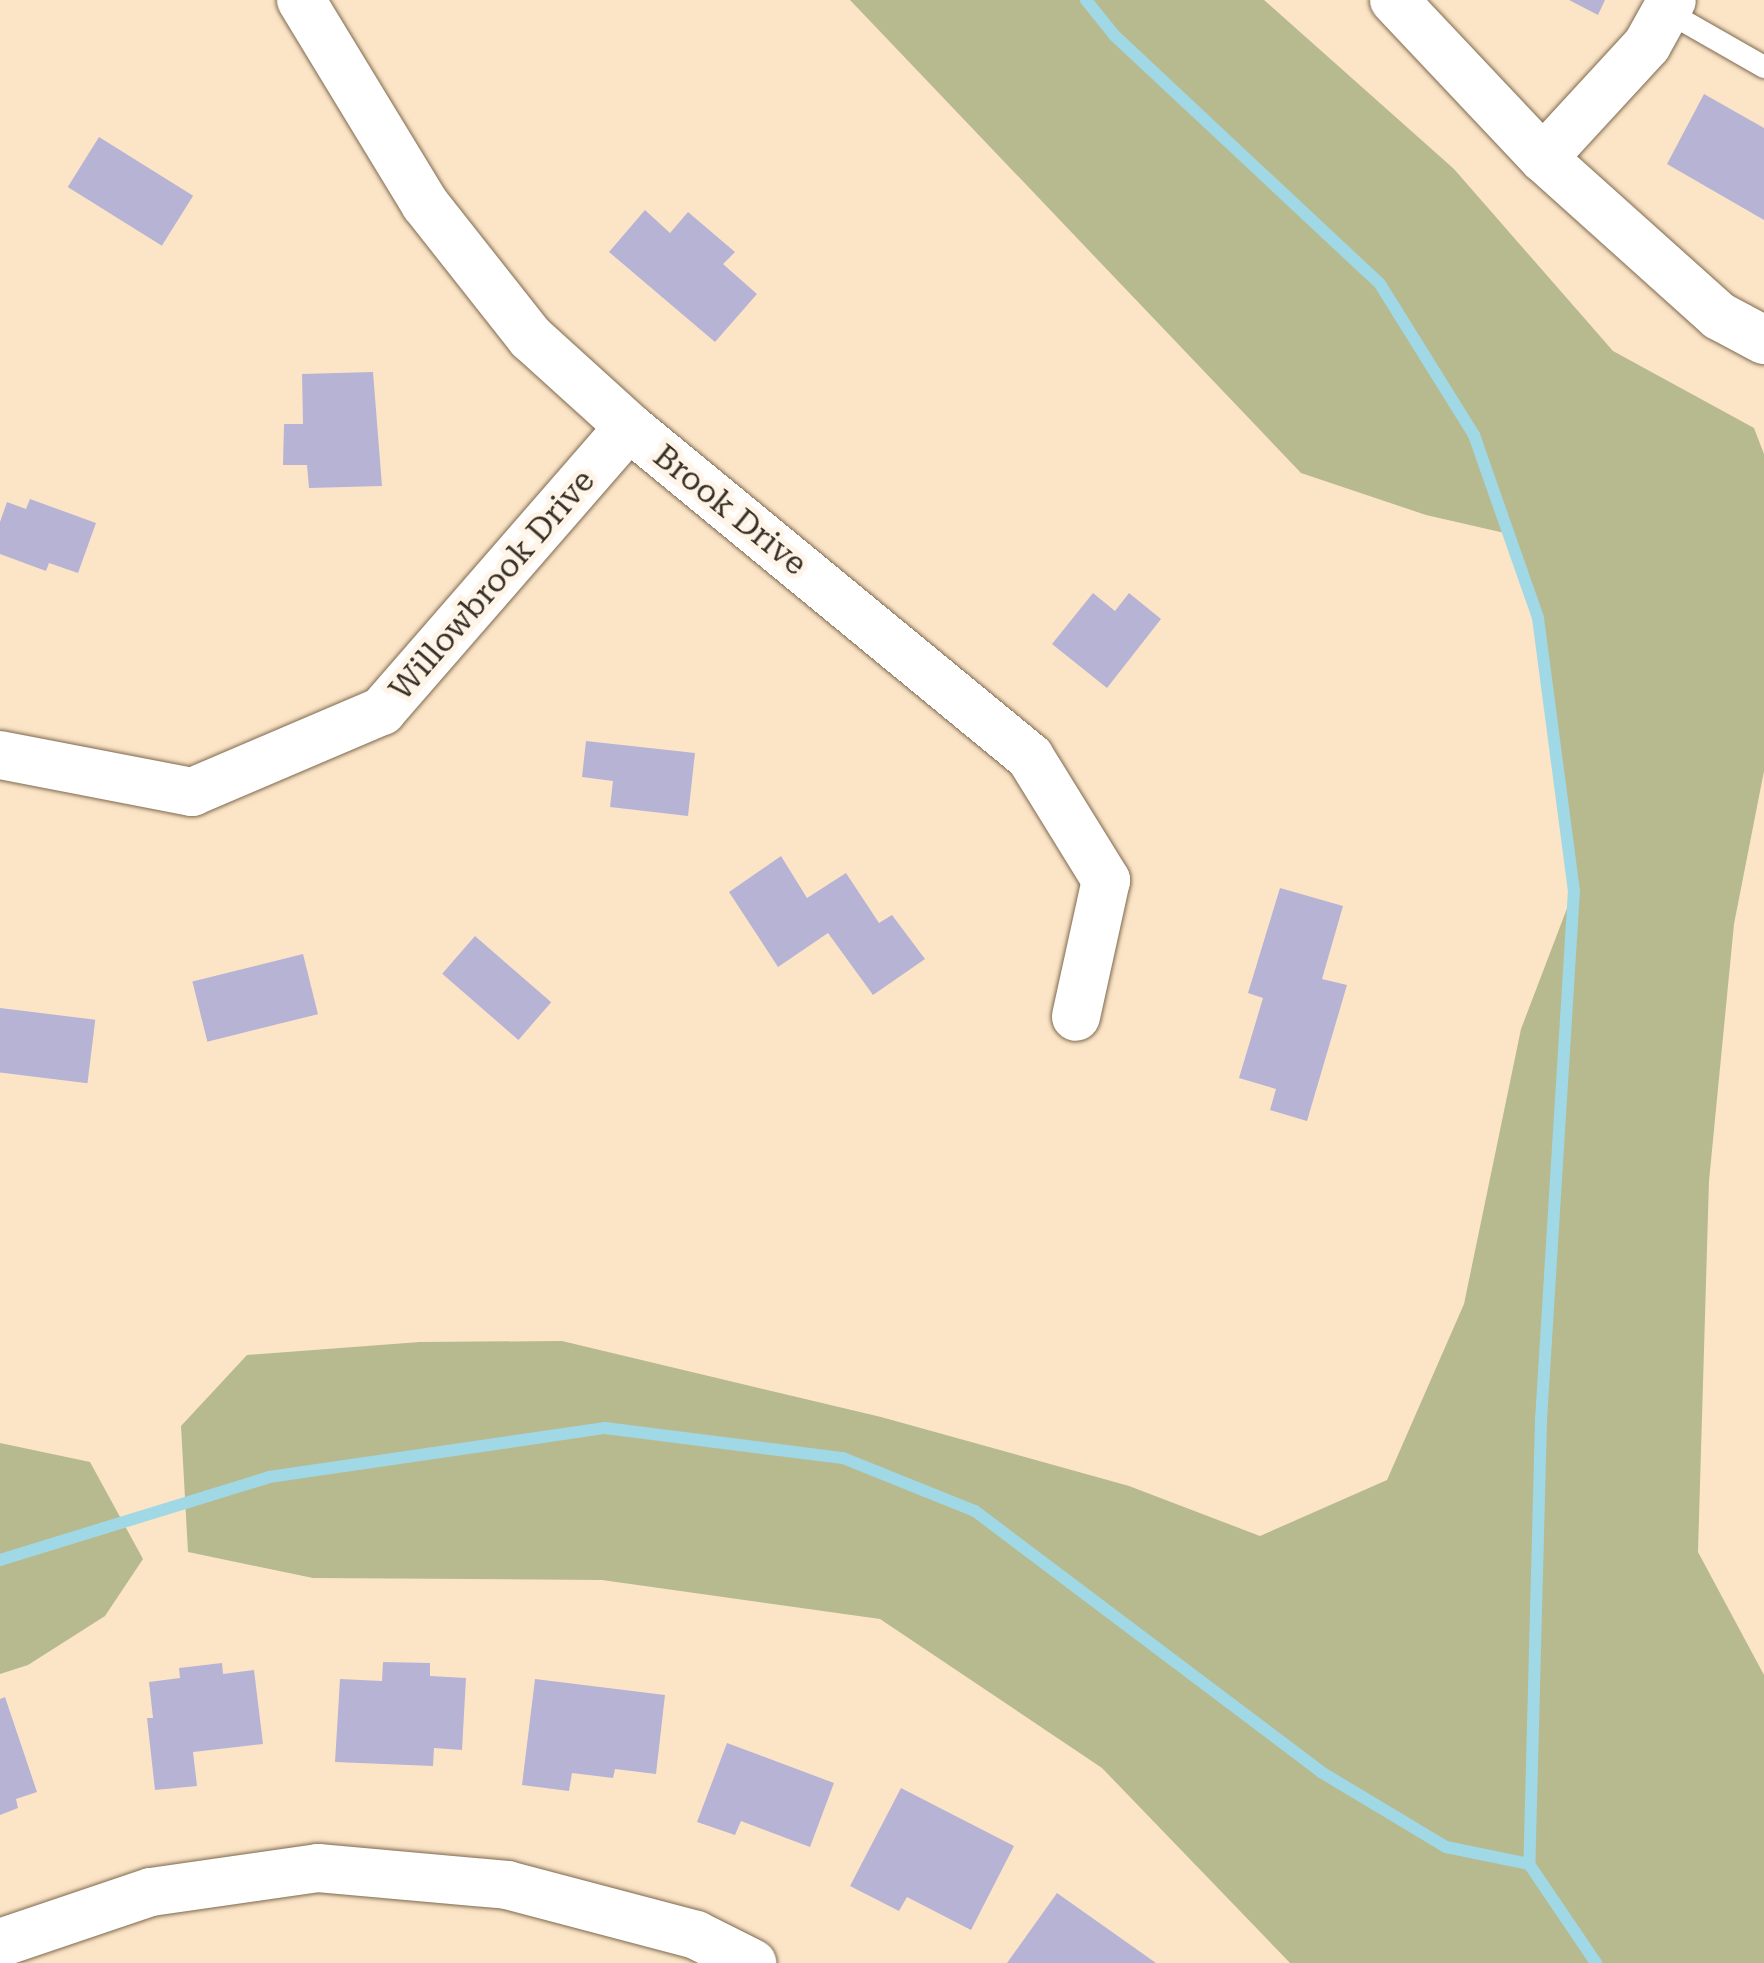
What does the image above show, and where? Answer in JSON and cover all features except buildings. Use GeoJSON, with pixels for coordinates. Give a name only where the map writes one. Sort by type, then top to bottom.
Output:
{"type":"FeatureCollection","features":[{"type":"Feature","properties":{"kind":"street","name":"Brook Drive"},"geometry":{"type":"LineString","coordinates":[[301,0],[425,204],[532,338],[629,427],[1030,757],[1106,880],[1076,1017]]}},
{"type":"Feature","properties":{"kind":"street"},"geometry":{"type":"LineString","coordinates":[[1394,0],[1543,158],[1719,316],[1764,340]]}},
{"type":"Feature","properties":{"kind":"street"},"geometry":{"type":"LineString","coordinates":[[1543,158],[1647,44],[1669,5]]}},
{"type":"Feature","properties":{"kind":"street","name":"Willowbrook Drive"},"geometry":{"type":"LineString","coordinates":[[0,755],[192,792],[382,712],[629,427]]}},
{"type":"Feature","properties":{"kind":"street"},"geometry":{"type":"LineString","coordinates":[[0,1943],[151,1892],[318,1868],[507,1885],[696,1934],[752,1963]]}},
{"type":"Feature","properties":{"kind":"lane"},"geometry":{"type":"LineString","coordinates":[[1669,5],[1764,67]]}},
{"type":"Feature","properties":{"kind":"green space"},"geometry":{"type":"Polygon","coordinates":[[[850,0],[1264,0],[1454,169],[1613,351],[1754,428],[1764,454],[1764,771],[1734,924],[1709,1181],[1698,1552],[1764,1675],[1764,1963],[1290,1963],[1102,1768],[880,1619],[602,1580],[313,1578],[188,1552],[181,1426],[247,1355],[420,1342],[562,1341],[881,1417],[1129,1486],[1260,1536],[1387,1480],[1464,1304],[1521,1029],[1574,890],[1538,618],[1509,534],[1426,515],[1301,473],[850,0]]]}},
{"type":"Feature","properties":{"kind":"green space"},"geometry":{"type":"Polygon","coordinates":[[[0,1443],[90,1462],[143,1559],[105,1616],[28,1665],[0,1674],[0,1443]]]}},
{"type":"Feature","properties":{"kind":"waterway"},"geometry":{"type":"LineString","coordinates":[[1086,0],[1114,35],[1380,284],[1474,435],[1538,618],[1574,890],[1541,1420],[1529,1864],[1596,1963]]}},
{"type":"Feature","properties":{"kind":"waterway"},"geometry":{"type":"LineString","coordinates":[[0,1560],[269,1477],[605,1428],[843,1458],[975,1511],[1321,1772],[1446,1847],[1529,1864]]}}]}
